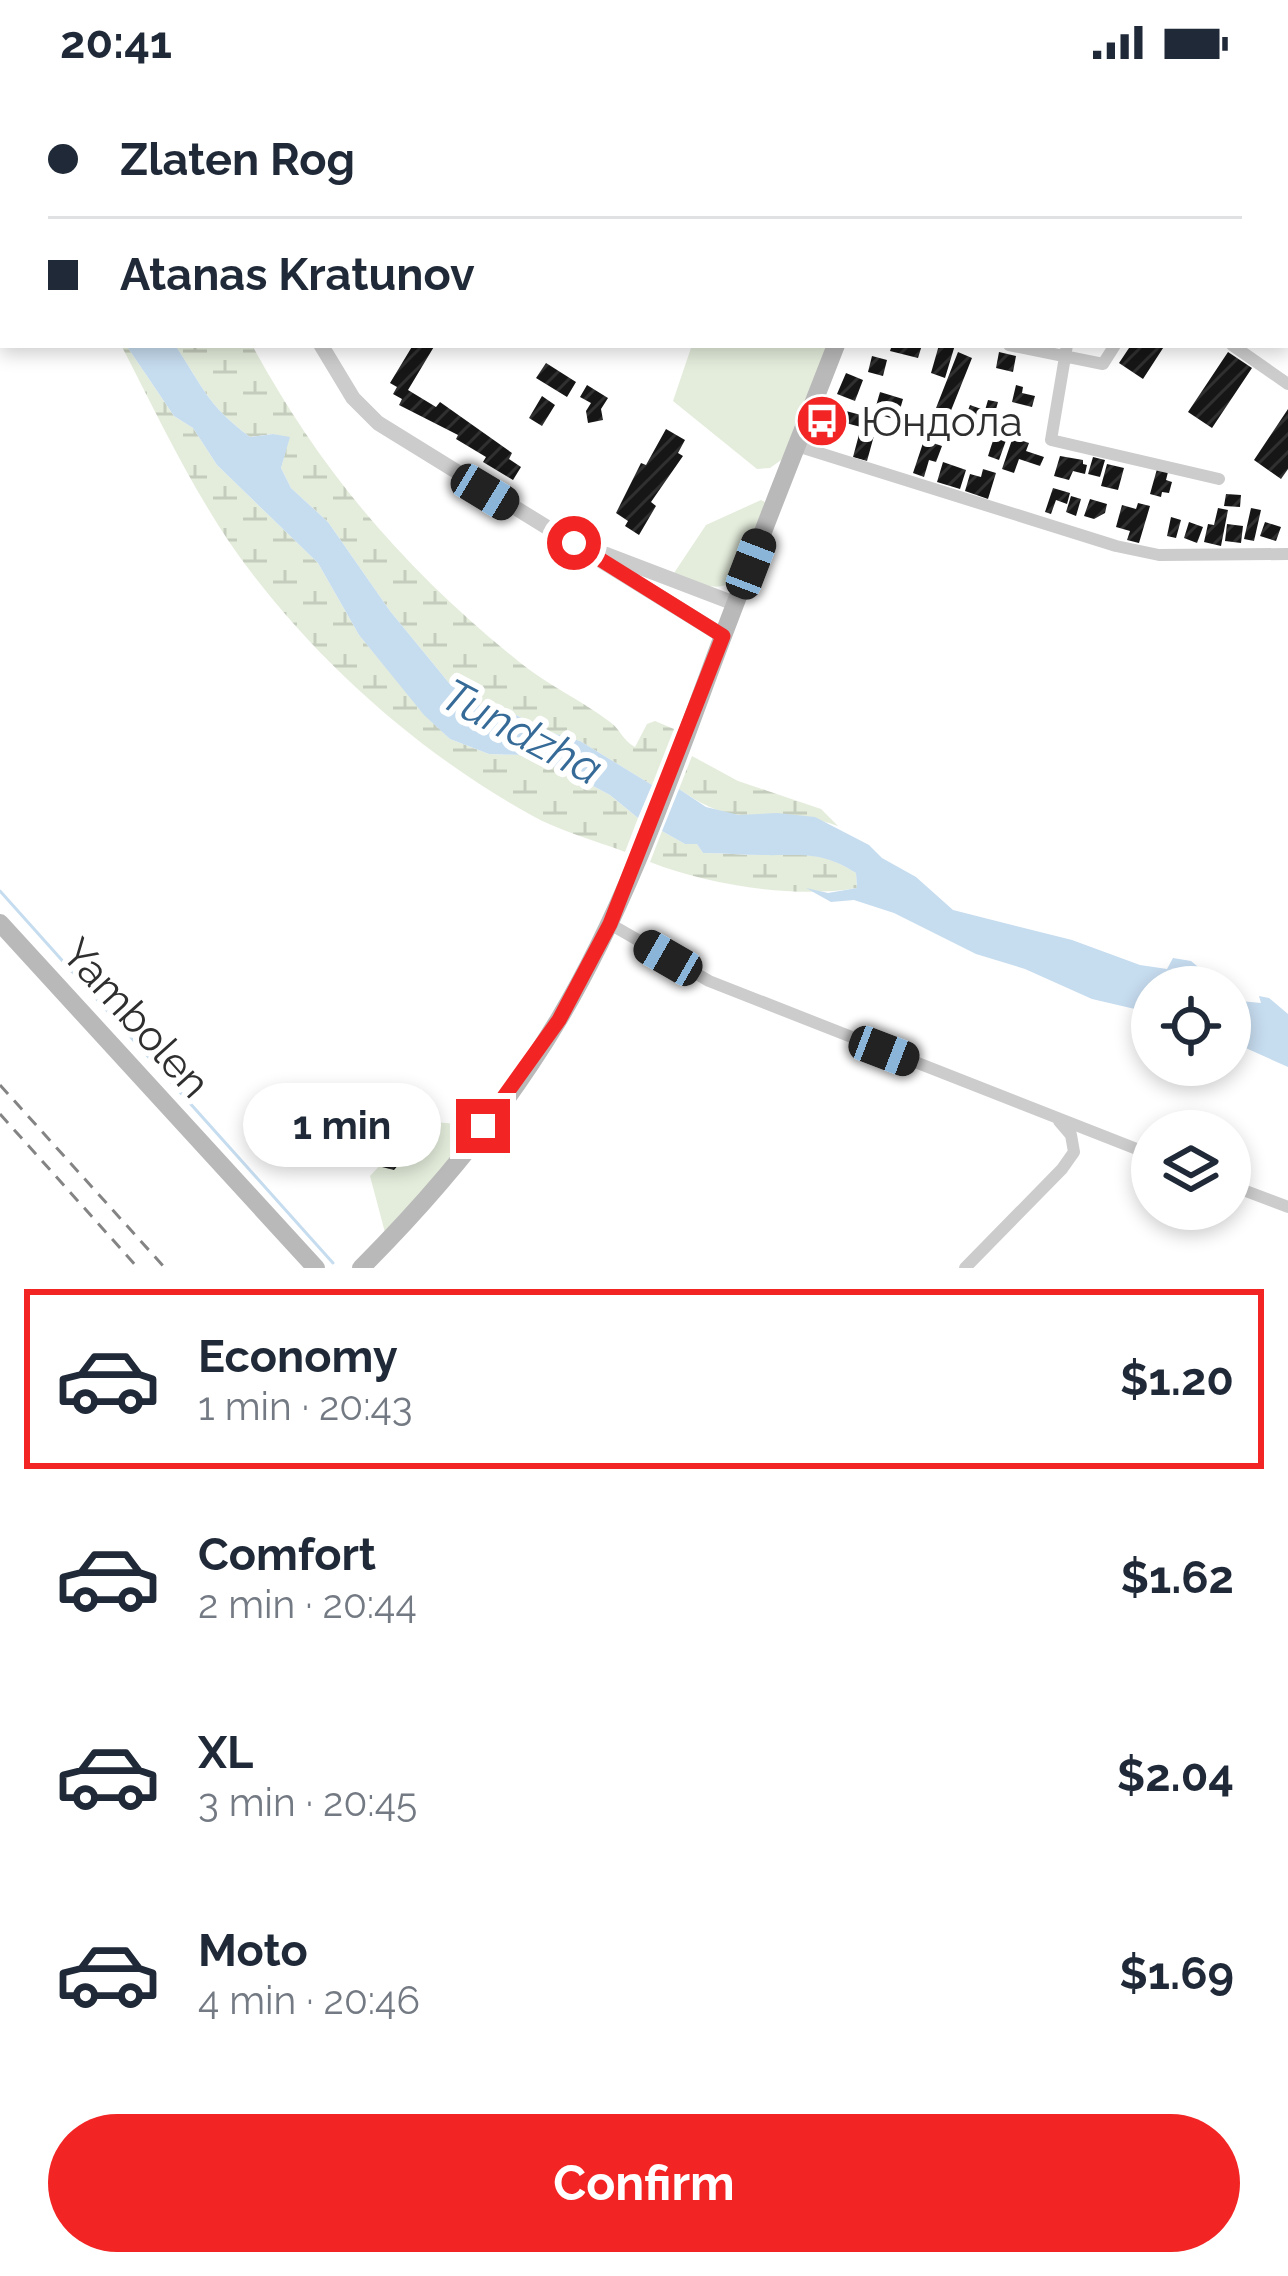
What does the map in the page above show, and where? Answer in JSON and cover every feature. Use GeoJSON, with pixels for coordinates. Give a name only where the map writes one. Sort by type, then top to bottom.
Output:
{"type":"FeatureCollection","features":[{"type":"Feature","properties":{"kind":"main road"},"geometry":{"type":"LineString","coordinates":[[366,1266],[525,1071],[559,1020],[610,924],[835,348]]}},
{"type":"Feature","properties":{"kind":"main road","name":"Yambolen"},"geometry":{"type":"LineString","coordinates":[[0,923],[316,1268]]}},
{"type":"Feature","properties":{"kind":"street"},"geometry":{"type":"LineString","coordinates":[[323,348],[353,398],[378,423],[723,636]]}},
{"type":"Feature","properties":{"kind":"street"},"geometry":{"type":"LineString","coordinates":[[1033,348],[1102,364],[1113,348]]}},
{"type":"Feature","properties":{"kind":"street"},"geometry":{"type":"LineString","coordinates":[[1236,348],[1288,384]]}},
{"type":"Feature","properties":{"kind":"street"},"geometry":{"type":"LineString","coordinates":[[1066,352],[1051,440],[1220,479]]}},
{"type":"Feature","properties":{"kind":"street"},"geometry":{"type":"LineString","coordinates":[[796,446],[1116,546],[1159,555],[1288,554]]}},
{"type":"Feature","properties":{"kind":"street"},"geometry":{"type":"LineString","coordinates":[[574,543],[736,604]]}},
{"type":"Feature","properties":{"kind":"street"},"geometry":{"type":"LineString","coordinates":[[610,924],[709,981],[1131,1148]]}},
{"type":"Feature","properties":{"kind":"street"},"geometry":{"type":"LineString","coordinates":[[965,1268],[1063,1169],[1074,1152],[1071,1135],[1058,1120]]}},
{"type":"Feature","properties":{"kind":"street"},"geometry":{"type":"LineString","coordinates":[[1251,1193],[1288,1208]]}},
{"type":"Feature","properties":{"kind":"green space"},"geometry":{"type":"Polygon","coordinates":[[[123,348],[128,348],[174,416],[193,428],[217,465],[318,563],[359,635],[425,715],[450,739],[489,754],[521,755],[610,795],[638,818],[625,852],[531,815],[454,767],[380,709],[313,645],[254,576],[182,464],[123,348]]]}},
{"type":"Feature","properties":{"kind":"green space"},"geometry":{"type":"Polygon","coordinates":[[[177,348],[254,348],[307,435],[368,516],[477,627],[529,670],[610,722],[635,747],[647,724],[655,721],[674,729],[652,785],[580,741],[510,712],[481,707],[449,683],[390,611],[328,522],[291,488],[281,468],[289,438],[250,437],[207,395],[177,348]]]}},
{"type":"Feature","properties":{"kind":"green space"},"geometry":{"type":"Polygon","coordinates":[[[691,348],[829,348],[784,458],[770,468],[757,469],[673,401],[691,348]]]}},
{"type":"Feature","properties":{"kind":"green space"},"geometry":{"type":"Polygon","coordinates":[[[761,500],[769,504],[735,580],[713,586],[674,573],[706,525],[761,500]]]}},
{"type":"Feature","properties":{"kind":"green space"},"geometry":{"type":"Polygon","coordinates":[[[692,756],[738,781],[821,809],[838,826],[802,817],[733,814],[709,806],[679,789],[692,756]]]}},
{"type":"Feature","properties":{"kind":"green space"},"geometry":{"type":"Polygon","coordinates":[[[662,831],[685,844],[697,844],[703,853],[820,857],[856,873],[857,888],[780,891],[673,870],[650,862],[662,831]]]}},
{"type":"Feature","properties":{"kind":"green space"},"geometry":{"type":"Polygon","coordinates":[[[421,1121],[483,1126],[387,1240],[370,1176],[421,1121]]]}},
{"type":"Feature","properties":{"kind":"water","name":"Tundzha"},"geometry":{"type":"Polygon","coordinates":[[[128,348],[177,348],[207,395],[250,437],[290,437],[281,468],[291,488],[328,522],[390,611],[449,683],[481,706],[510,712],[580,741],[652,785],[638,818],[610,795],[565,771],[521,755],[489,754],[450,739],[424,715],[359,635],[318,563],[217,465],[193,428],[174,416],[128,348]]]}},
{"type":"Feature","properties":{"kind":"water"},"geometry":{"type":"Polygon","coordinates":[[[679,789],[706,807],[739,815],[815,817],[869,845],[953,910],[1072,940],[1147,966],[1131,966],[1131,1008],[1092,999],[1025,969],[976,954],[894,913],[854,900],[831,902],[806,888],[828,893],[857,888],[856,873],[832,861],[799,855],[703,853],[697,844],[685,844],[662,831],[679,789]]]}},
{"type":"Feature","properties":{"kind":"water"},"geometry":{"type":"Polygon","coordinates":[[[1173,958],[1197,966],[1169,966],[1173,958]]]}},
{"type":"Feature","properties":{"kind":"water"},"geometry":{"type":"Polygon","coordinates":[[[1259,996],[1269,998],[1288,1014],[1288,1067],[1251,1050],[1251,1002],[1261,1003],[1259,996]]]}},
{"type":"Feature","properties":{"kind":"building"},"geometry":{"type":"Polygon","coordinates":[[[411,348],[433,348],[408,390],[436,407],[440,402],[512,453],[509,459],[521,467],[513,480],[483,462],[486,457],[456,439],[458,435],[399,405],[402,399],[393,394],[397,387],[390,383],[411,348]]]}},
{"type":"Feature","properties":{"kind":"building"},"geometry":{"type":"Polygon","coordinates":[[[891,348],[921,348],[918,358],[891,348]]]}},
{"type":"Feature","properties":{"kind":"building"},"geometry":{"type":"Polygon","coordinates":[[[938,348],[954,348],[945,378],[931,373],[938,348]]]}},
{"type":"Feature","properties":{"kind":"building"},"geometry":{"type":"Polygon","coordinates":[[[1129,348],[1163,348],[1143,379],[1119,363],[1129,348]]]}},
{"type":"Feature","properties":{"kind":"building"},"geometry":{"type":"Polygon","coordinates":[[[958,352],[972,358],[950,413],[936,408],[958,352]]]}},
{"type":"Feature","properties":{"kind":"building"},"geometry":{"type":"Polygon","coordinates":[[[999,352],[1016,356],[1013,372],[996,368],[999,352]]]}},
{"type":"Feature","properties":{"kind":"building"},"geometry":{"type":"Polygon","coordinates":[[[1228,352],[1252,368],[1212,428],[1188,412],[1228,352]]]}},
{"type":"Feature","properties":{"kind":"building"},"geometry":{"type":"Polygon","coordinates":[[[872,356],[887,360],[883,376],[868,372],[872,356]]]}},
{"type":"Feature","properties":{"kind":"building"},"geometry":{"type":"Polygon","coordinates":[[[546,363],[576,382],[567,397],[536,378],[546,363]]]}},
{"type":"Feature","properties":{"kind":"building"},"geometry":{"type":"Polygon","coordinates":[[[846,373],[863,380],[855,401],[837,394],[846,373]]]}},
{"type":"Feature","properties":{"kind":"building"},"geometry":{"type":"Polygon","coordinates":[[[587,385],[608,398],[601,409],[603,420],[588,423],[586,411],[591,403],[580,397],[587,385]]]}},
{"type":"Feature","properties":{"kind":"building"},"geometry":{"type":"Polygon","coordinates":[[[1016,385],[1023,387],[1022,393],[1035,396],[1032,407],[1012,402],[1016,385]]]}},
{"type":"Feature","properties":{"kind":"building"},"geometry":{"type":"Polygon","coordinates":[[[880,392],[903,399],[897,420],[874,413],[880,392]]]}},
{"type":"Feature","properties":{"kind":"building"},"geometry":{"type":"Polygon","coordinates":[[[542,396],[555,405],[542,426],[529,418],[542,396]]]}},
{"type":"Feature","properties":{"kind":"building"},"geometry":{"type":"Polygon","coordinates":[[[988,400],[998,402],[993,420],[983,417],[988,400]]]}},
{"type":"Feature","properties":{"kind":"building"},"geometry":{"type":"Polygon","coordinates":[[[970,405],[984,410],[978,423],[965,418],[970,405]]]}},
{"type":"Feature","properties":{"kind":"building"},"geometry":{"type":"Polygon","coordinates":[[[1288,409],[1288,469],[1281,479],[1254,460],[1288,409]]]}},
{"type":"Feature","properties":{"kind":"building"},"geometry":{"type":"Polygon","coordinates":[[[846,411],[872,418],[869,429],[875,432],[867,461],[853,457],[861,427],[842,422],[846,411]]]}},
{"type":"Feature","properties":{"kind":"building"},"geometry":{"type":"Polygon","coordinates":[[[997,428],[1009,432],[999,460],[988,456],[997,428]]]}},
{"type":"Feature","properties":{"kind":"building"},"geometry":{"type":"Polygon","coordinates":[[[1016,428],[1026,431],[1026,451],[1044,457],[1040,466],[1019,459],[1014,473],[1002,469],[1016,428]]]}},
{"type":"Feature","properties":{"kind":"building"},"geometry":{"type":"Polygon","coordinates":[[[666,429],[685,440],[678,453],[683,456],[651,502],[656,506],[639,535],[616,513],[641,463],[646,465],[666,429]]]}},
{"type":"Feature","properties":{"kind":"building"},"geometry":{"type":"Polygon","coordinates":[[[924,440],[942,446],[936,462],[929,460],[924,477],[913,473],[924,440]]]}},
{"type":"Feature","properties":{"kind":"building"},"geometry":{"type":"Polygon","coordinates":[[[1060,456],[1083,460],[1085,474],[1073,471],[1069,480],[1054,476],[1060,456]]]}},
{"type":"Feature","properties":{"kind":"building"},"geometry":{"type":"Polygon","coordinates":[[[1093,457],[1105,460],[1100,477],[1088,474],[1093,457]]]}},
{"type":"Feature","properties":{"kind":"building"},"geometry":{"type":"Polygon","coordinates":[[[943,462],[966,470],[960,489],[937,482],[943,462]]]}},
{"type":"Feature","properties":{"kind":"building"},"geometry":{"type":"Polygon","coordinates":[[[1107,464],[1124,468],[1118,490],[1101,486],[1107,464]]]}},
{"type":"Feature","properties":{"kind":"building"},"geometry":{"type":"Polygon","coordinates":[[[983,469],[996,473],[988,499],[965,491],[970,474],[981,477],[983,469]]]}},
{"type":"Feature","properties":{"kind":"building"},"geometry":{"type":"Polygon","coordinates":[[[1157,469],[1168,472],[1166,480],[1172,482],[1169,493],[1162,492],[1161,497],[1150,494],[1157,469]]]}},
{"type":"Feature","properties":{"kind":"building"},"geometry":{"type":"Polygon","coordinates":[[[1053,488],[1070,493],[1067,504],[1056,500],[1051,514],[1045,512],[1053,488]]]}},
{"type":"Feature","properties":{"kind":"building"},"geometry":{"type":"Polygon","coordinates":[[[1226,494],[1241,495],[1240,507],[1224,506],[1226,494]]]}},
{"type":"Feature","properties":{"kind":"building"},"geometry":{"type":"Polygon","coordinates":[[[1071,496],[1081,499],[1076,516],[1066,512],[1071,496]]]}},
{"type":"Feature","properties":{"kind":"building"},"geometry":{"type":"Polygon","coordinates":[[[1090,499],[1107,504],[1105,513],[1094,519],[1084,516],[1090,499]]]}},
{"type":"Feature","properties":{"kind":"building"},"geometry":{"type":"Polygon","coordinates":[[[1138,503],[1150,506],[1139,543],[1127,540],[1130,531],[1116,527],[1122,505],[1136,509],[1138,503]]]}},
{"type":"Feature","properties":{"kind":"building"},"geometry":{"type":"Polygon","coordinates":[[[1218,508],[1228,510],[1221,546],[1204,542],[1218,508]]]}},
{"type":"Feature","properties":{"kind":"building"},"geometry":{"type":"Polygon","coordinates":[[[1251,508],[1261,510],[1254,541],[1244,539],[1251,508]]]}},
{"type":"Feature","properties":{"kind":"building"},"geometry":{"type":"Polygon","coordinates":[[[1171,517],[1181,520],[1176,538],[1167,536],[1171,517]]]}},
{"type":"Feature","properties":{"kind":"building"},"geometry":{"type":"Polygon","coordinates":[[[1189,522],[1203,527],[1197,543],[1184,538],[1189,522]]]}},
{"type":"Feature","properties":{"kind":"building"},"geometry":{"type":"Polygon","coordinates":[[[1265,522],[1281,527],[1276,541],[1260,536],[1265,522]]]}},
{"type":"Feature","properties":{"kind":"building"},"geometry":{"type":"Polygon","coordinates":[[[1227,524],[1243,526],[1241,543],[1225,541],[1227,524]]]}},
{"type":"Feature","properties":{"kind":"building"},"geometry":{"type":"Polygon","coordinates":[[[379,1120],[389,1129],[406,1131],[413,1148],[394,1170],[374,1165],[370,1149],[361,1140],[379,1120]]]}},
{"type":"Feature","properties":{"kind":"waterway"},"geometry":{"type":"LineString","coordinates":[[0,891],[333,1263]]}},
{"type":"Feature","properties":{"kind":"railway"},"geometry":{"type":"LineString","coordinates":[[0,1085],[165,1268]]}},
{"type":"Feature","properties":{"kind":"railway"},"geometry":{"type":"LineString","coordinates":[[0,1114],[138,1268]]}},
{"type":"Feature","properties":{"kind":"place","name":"Юндола"},"geometry":{"type":"Point","coordinates":[822,421]}},
{"type":"Feature","properties":{"kind":"route"},"geometry":{"type":"LineString","coordinates":[[483,1126],[559,1020],[610,924],[723,636],[574,543]]}}]}
